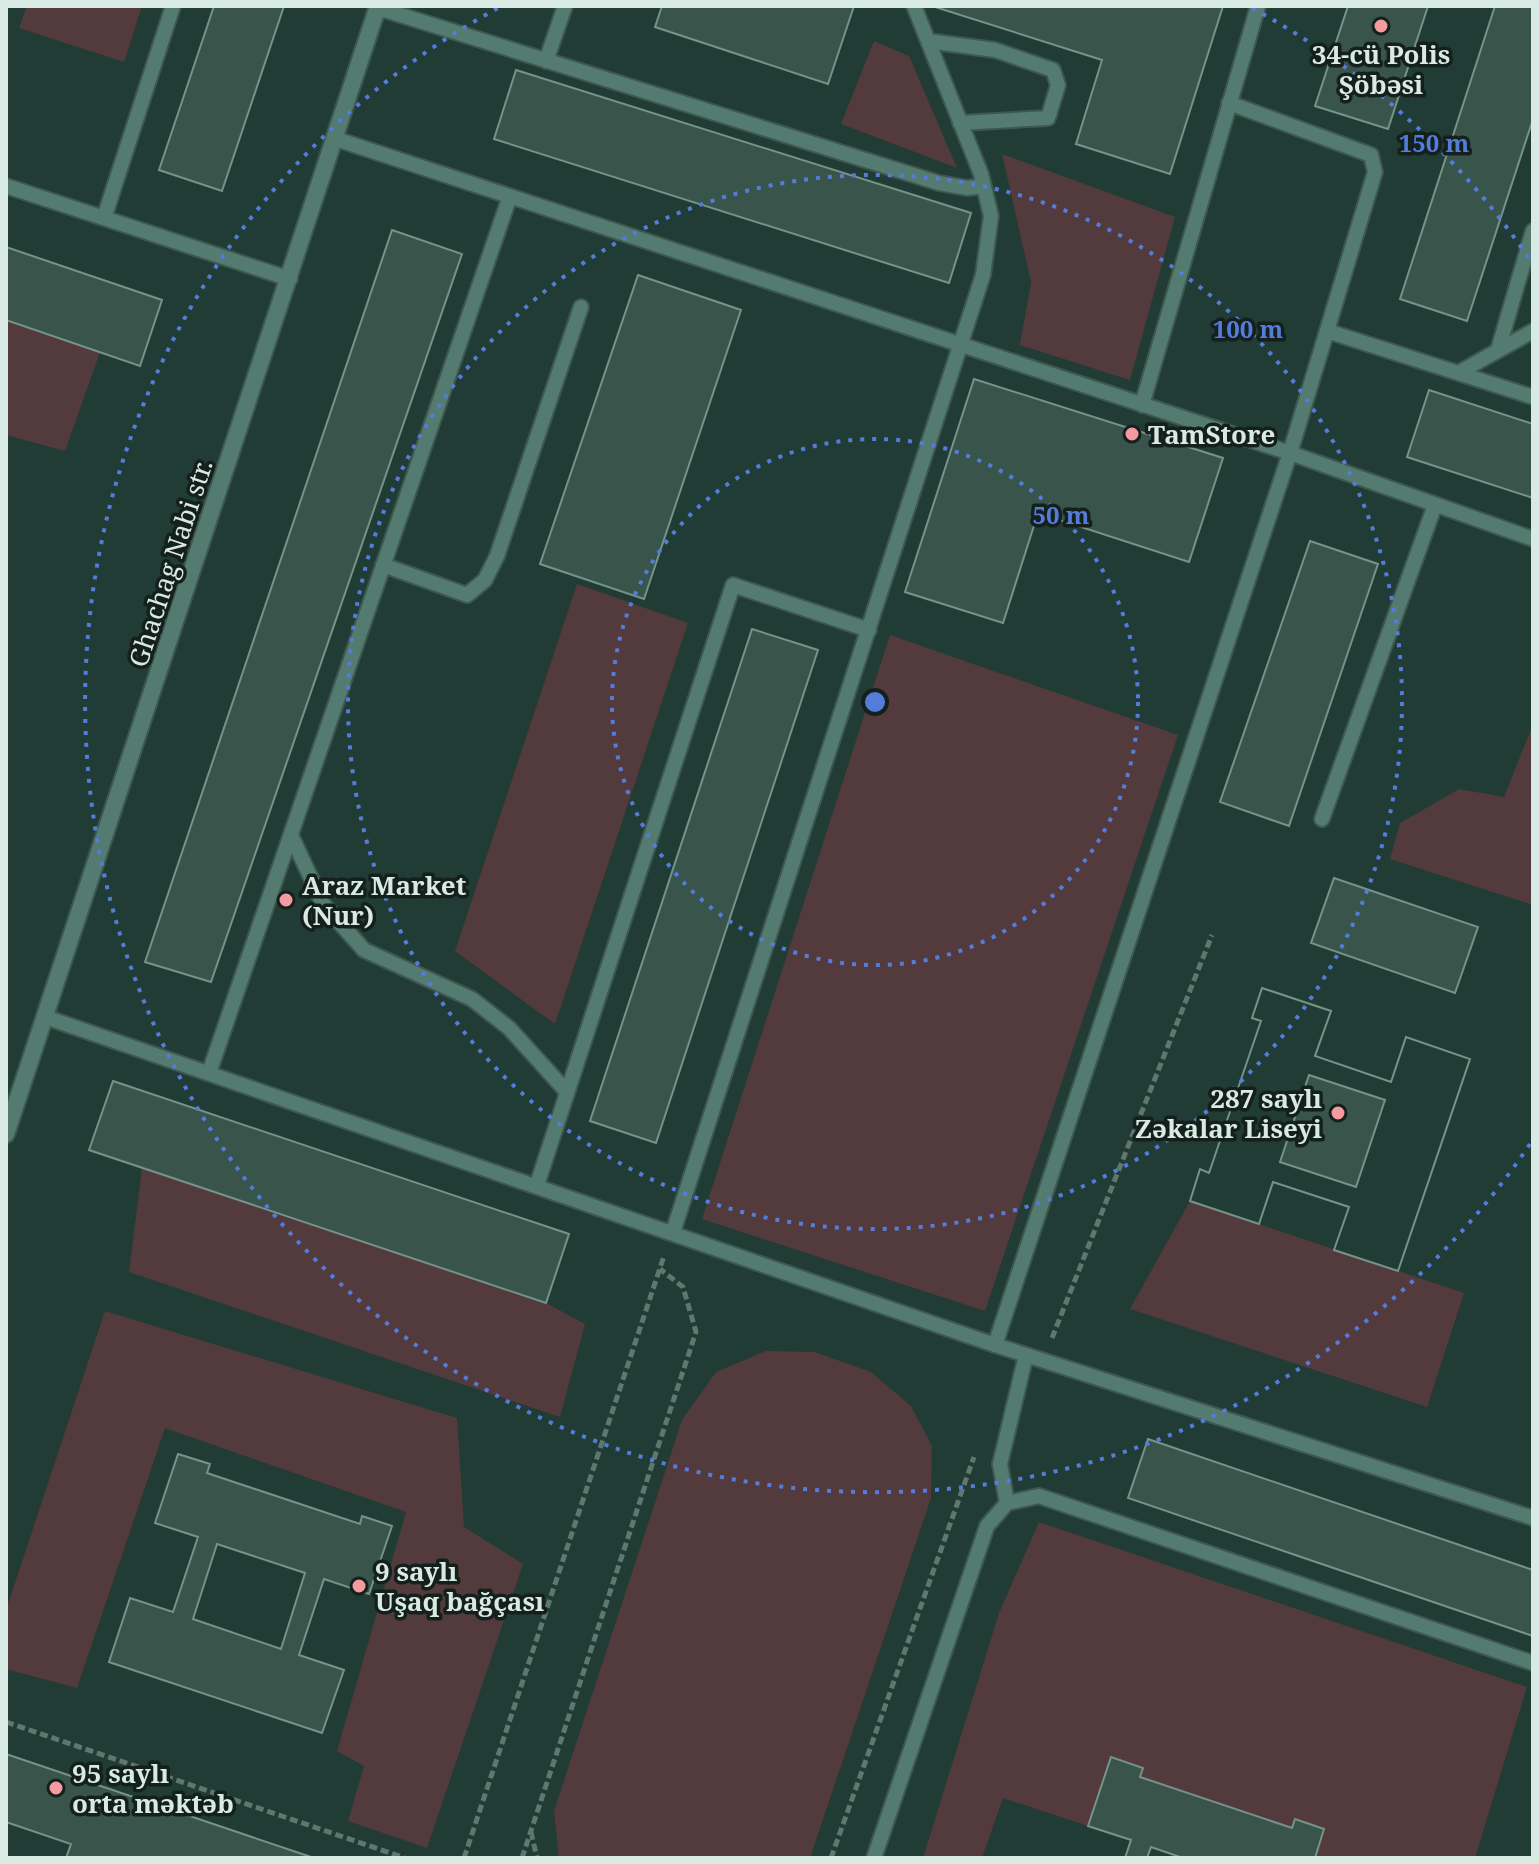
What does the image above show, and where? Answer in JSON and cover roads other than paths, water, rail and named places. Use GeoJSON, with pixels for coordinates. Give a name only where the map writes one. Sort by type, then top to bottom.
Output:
{"type":"FeatureCollection","features":[{"type":"Feature","properties":{"kind":"street","name":"Ghachag Nabi str."},"geometry":{"type":"LineString","coordinates":[[6,1134],[378,7]]}},
{"type":"Feature","properties":{"kind":"lane"},"geometry":{"type":"LineString","coordinates":[[104,218],[173,6]]}},
{"type":"Feature","properties":{"kind":"lane"},"geometry":{"type":"LineString","coordinates":[[546,61],[565,6]]}},
{"type":"Feature","properties":{"kind":"lane"},"geometry":{"type":"LineString","coordinates":[[673,1232],[983,275],[991,216],[984,186],[914,6]]}},
{"type":"Feature","properties":{"kind":"lane"},"geometry":{"type":"LineString","coordinates":[[1142,405],[1258,6]]}},
{"type":"Feature","properties":{"kind":"lane"},"geometry":{"type":"LineString","coordinates":[[378,7],[939,183],[967,188],[984,186]]}},
{"type":"Feature","properties":{"kind":"lane"},"geometry":{"type":"LineString","coordinates":[[928,41],[995,50],[1053,70],[1058,85],[1048,118],[960,123]]}},
{"type":"Feature","properties":{"kind":"lane"},"geometry":{"type":"LineString","coordinates":[[995,1345],[1290,453],[1375,172],[1371,155],[1229,103]]}},
{"type":"Feature","properties":{"kind":"lane"},"geometry":{"type":"LineString","coordinates":[[336,139],[1290,453],[1533,539]]}},
{"type":"Feature","properties":{"kind":"lane"},"geometry":{"type":"LineString","coordinates":[[6,186],[290,279]]}},
{"type":"Feature","properties":{"kind":"lane"},"geometry":{"type":"LineString","coordinates":[[209,1073],[510,196]]}},
{"type":"Feature","properties":{"kind":"lane"},"geometry":{"type":"LineString","coordinates":[[1498,350],[1533,231]]}},
{"type":"Feature","properties":{"kind":"lane"},"geometry":{"type":"LineString","coordinates":[[383,565],[467,595],[485,580],[497,556],[581,307]]}},
{"type":"Feature","properties":{"kind":"lane"},"geometry":{"type":"LineString","coordinates":[[1327,331],[1533,397]]}},
{"type":"Feature","properties":{"kind":"lane"},"geometry":{"type":"LineString","coordinates":[[1458,373],[1533,331]]}},
{"type":"Feature","properties":{"kind":"lane"},"geometry":{"type":"LineString","coordinates":[[1322,819],[1435,505]]}},
{"type":"Feature","properties":{"kind":"lane"},"geometry":{"type":"LineString","coordinates":[[537,1185],[733,585],[869,630]]}},
{"type":"Feature","properties":{"kind":"lane"},"geometry":{"type":"LineString","coordinates":[[291,835],[323,904],[364,950],[472,999],[509,1028],[567,1092]]}},
{"type":"Feature","properties":{"kind":"lane"},"geometry":{"type":"LineString","coordinates":[[45,1017],[995,1345],[1533,1518]]}},
{"type":"Feature","properties":{"kind":"lane"},"geometry":{"type":"LineString","coordinates":[[1007,1503],[1000,1464],[1026,1355]]}},
{"type":"Feature","properties":{"kind":"lane"},"geometry":{"type":"LineString","coordinates":[[874,1858],[987,1526],[1007,1503],[1039,1496],[1533,1663]]}},
{"type":"Feature","properties":{"kind":"place","name":"34-cü Polis Şöbəsi"},"geometry":{"type":"Point","coordinates":[1381,26]}},
{"type":"Feature","properties":{"kind":"place","name":"TamStore"},"geometry":{"type":"Point","coordinates":[1132,434]}},
{"type":"Feature","properties":{"kind":"place","name":"Araz Market (Nur)"},"geometry":{"type":"Point","coordinates":[286,900]}},
{"type":"Feature","properties":{"kind":"place","name":"287 saylı Zəkalar Liseyi"},"geometry":{"type":"Point","coordinates":[1338,1113]}},
{"type":"Feature","properties":{"kind":"place","name":"9 saylı Uşaq bağçası"},"geometry":{"type":"Point","coordinates":[359,1586]}},
{"type":"Feature","properties":{"kind":"place","name":"95 saylı orta məktəb"},"geometry":{"type":"Point","coordinates":[56,1788]}}]}
